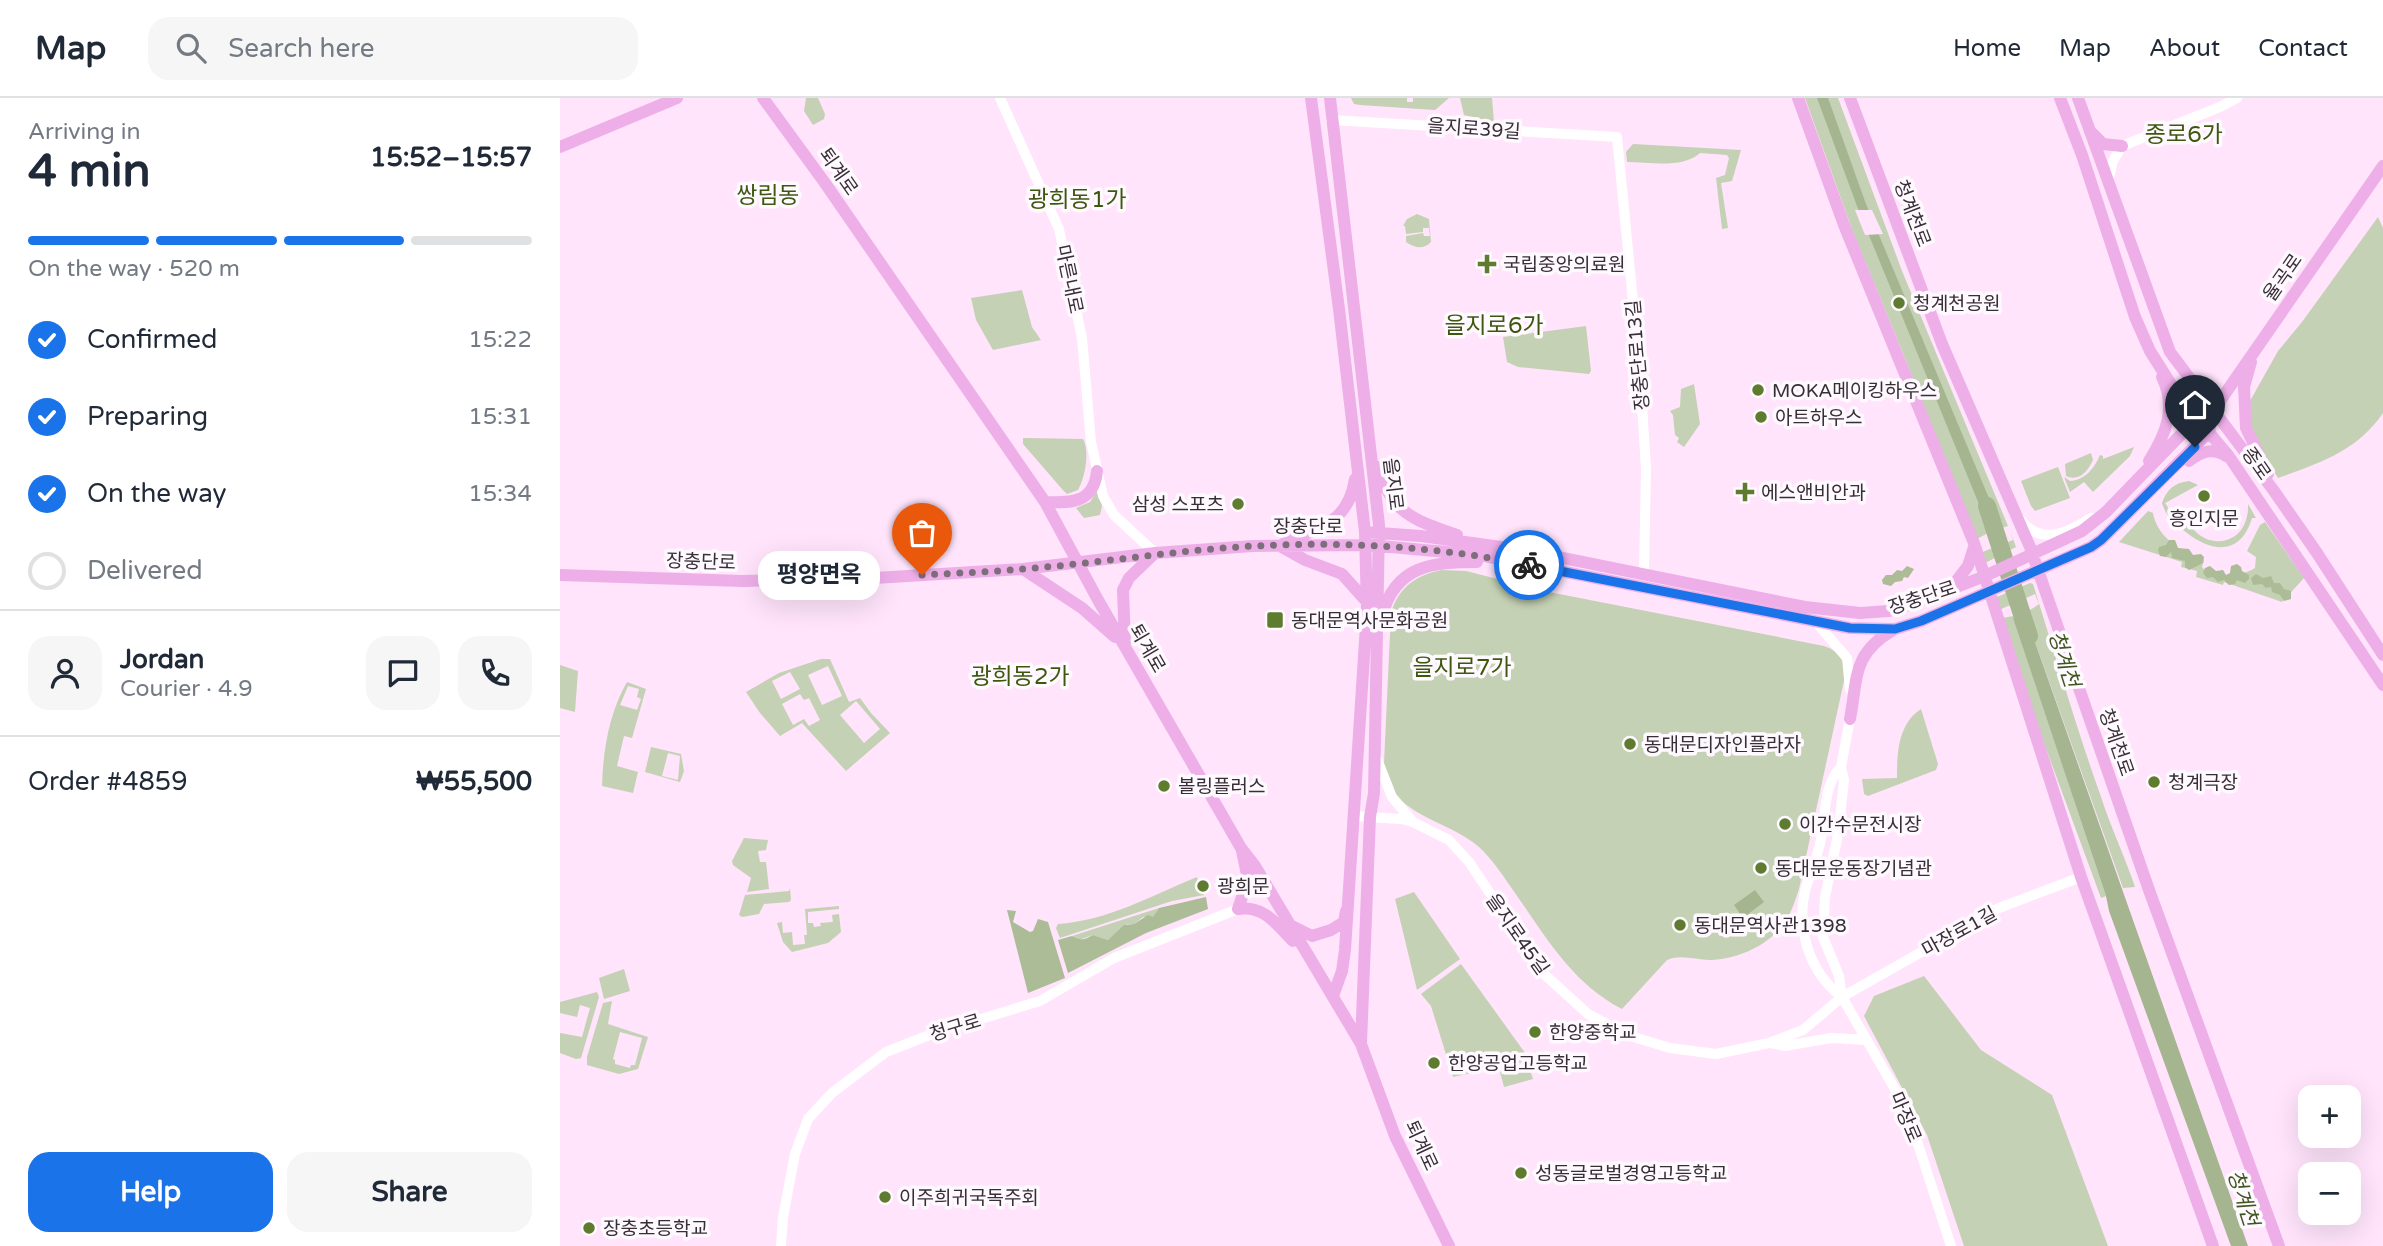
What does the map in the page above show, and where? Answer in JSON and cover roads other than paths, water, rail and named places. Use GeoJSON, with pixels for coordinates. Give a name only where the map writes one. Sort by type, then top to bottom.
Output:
{"type":"FeatureCollection","features":[{"type":"Feature","properties":{"kind":"main road"},"geometry":{"type":"LineString","coordinates":[[560,147],[677,98]]}},
{"type":"Feature","properties":{"kind":"main road","name":"퇴계로"},"geometry":{"type":"LineString","coordinates":[[763,98],[1045,502],[1241,848],[1255,866],[1361,1044],[1395,1136],[1449,1246]]}},
{"type":"Feature","properties":{"kind":"main road","name":"마른내로"},"geometry":{"type":"LineString","coordinates":[[1000,98],[1059,229],[1082,338],[1091,442],[1103,496],[1114,515],[1156,553]]}},
{"type":"Feature","properties":{"kind":"main road","name":"을지로"},"geometry":{"type":"LineString","coordinates":[[1311,98],[1339,309],[1365,539],[1367,602],[1353,816],[1352,873],[1342,971],[1333,996]]}},
{"type":"Feature","properties":{"kind":"main road","name":"을지로"},"geometry":{"type":"LineString","coordinates":[[1330,98],[1380,531],[1374,793],[1370,817],[1361,1044]]}},
{"type":"Feature","properties":{"kind":"main road"},"geometry":{"type":"LineString","coordinates":[[1798,98],[1844,225],[1974,543],[2081,877],[2213,1246]]}},
{"type":"Feature","properties":{"kind":"main road","name":"청계천로"},"geometry":{"type":"LineString","coordinates":[[1850,98],[1942,344],[2039,570],[2047,600],[2140,864],[2279,1246]]}},
{"type":"Feature","properties":{"kind":"main road","name":"종로"},"geometry":{"type":"LineString","coordinates":[[2060,98],[2082,155],[2135,317],[2150,351],[2179,397],[2232,461],[2383,685]]}},
{"type":"Feature","properties":{"kind":"main road","name":"종로"},"geometry":{"type":"LineString","coordinates":[[2078,98],[2169,352],[2274,491],[2383,655]]}},
{"type":"Feature","properties":{"kind":"main road"},"geometry":{"type":"LineString","coordinates":[[2091,131],[2103,144],[2122,146]]}},
{"type":"Feature","properties":{"kind":"main road","name":"율곡로"},"geometry":{"type":"LineString","coordinates":[[2209,432],[2213,411],[2383,166]]}},
{"type":"Feature","properties":{"kind":"main road"},"geometry":{"type":"LineString","coordinates":[[2135,483],[2163,440],[2169,424],[2166,384],[2150,351]]}},
{"type":"Feature","properties":{"kind":"main road"},"geometry":{"type":"LineString","coordinates":[[2253,353],[2244,387],[2246,428],[2274,491]]}},
{"type":"Feature","properties":{"kind":"main road"},"geometry":{"type":"LineString","coordinates":[[2032,554],[2095,523],[2197,418],[2213,411]]}},
{"type":"Feature","properties":{"kind":"main road"},"geometry":{"type":"LineString","coordinates":[[1368,430],[1385,489],[1395,505],[1427,524],[1486,545]]}},
{"type":"Feature","properties":{"kind":"main road"},"geometry":{"type":"LineString","coordinates":[[2039,570],[2101,540],[2209,432]]}},
{"type":"Feature","properties":{"kind":"main road"},"geometry":{"type":"LineString","coordinates":[[2173,444],[2185,457]]}},
{"type":"Feature","properties":{"kind":"main road"},"geometry":{"type":"LineString","coordinates":[[2142,498],[2204,452],[2219,451],[2232,461]]}},
{"type":"Feature","properties":{"kind":"main road"},"geometry":{"type":"LineString","coordinates":[[1280,546],[1340,515],[1353,492],[1356,461]]}},
{"type":"Feature","properties":{"kind":"main road"},"geometry":{"type":"LineString","coordinates":[[1045,502],[1063,503],[1084,498],[1093,489],[1097,471]]}},
{"type":"Feature","properties":{"kind":"main road","name":"장충단로"},"geometry":{"type":"LineString","coordinates":[[560,575],[742,581],[875,578],[1023,569],[1156,553],[1365,539],[1380,531],[1523,550],[1805,607],[1849,613],[1889,611],[1913,604],[2032,554]]}},
{"type":"Feature","properties":{"kind":"main road","name":"장충단로"},"geometry":{"type":"LineString","coordinates":[[1365,539],[1380,546],[1479,555],[1860,629],[1895,629],[1949,610],[2039,570]]}},
{"type":"Feature","properties":{"kind":"main road"},"geometry":{"type":"LineString","coordinates":[[1949,590],[1968,566],[1974,543]]}},
{"type":"Feature","properties":{"kind":"main road"},"geometry":{"type":"LineString","coordinates":[[1280,546],[1304,560],[1342,574],[1367,602]]}},
{"type":"Feature","properties":{"kind":"main road"},"geometry":{"type":"LineString","coordinates":[[1126,647],[1123,590],[1129,578],[1156,553]]}},
{"type":"Feature","properties":{"kind":"main road"},"geometry":{"type":"LineString","coordinates":[[1378,641],[1383,612],[1392,594],[1398,584],[1415,570],[1440,562],[1515,562]]}},
{"type":"Feature","properties":{"kind":"main road"},"geometry":{"type":"LineString","coordinates":[[1023,569],[1082,608],[1126,647]]}},
{"type":"Feature","properties":{"kind":"main road"},"geometry":{"type":"LineString","coordinates":[[1815,621],[1849,664],[1850,719]]}},
{"type":"Feature","properties":{"kind":"main road"},"geometry":{"type":"LineString","coordinates":[[1850,719],[1863,654],[1878,639],[1895,629]]}},
{"type":"Feature","properties":{"kind":"main road"},"geometry":{"type":"LineString","coordinates":[[1375,754],[1387,789],[1413,822]]}},
{"type":"Feature","properties":{"kind":"main road","name":"을지로45길"},"geometry":{"type":"LineString","coordinates":[[1353,816],[1413,822],[1438,833],[1460,850],[1544,974],[1588,1014],[1627,1035],[1670,1048],[1716,1054],[1769,1043],[1803,1030],[1842,997]]}},
{"type":"Feature","properties":{"kind":"main road"},"geometry":{"type":"LineString","coordinates":[[1241,848],[1248,879],[1238,909],[1251,907],[1264,912],[1309,958]]}},
{"type":"Feature","properties":{"kind":"main road"},"geometry":{"type":"LineString","coordinates":[[1288,923],[1312,936],[1331,930],[1344,922],[1352,873]]}},
{"type":"Feature","properties":{"kind":"main road","name":"마장로1길"},"geometry":{"type":"LineString","coordinates":[[1842,997],[1999,908],[2081,877]]}},
{"type":"Feature","properties":{"kind":"main road"},"geometry":{"type":"LineString","coordinates":[[1769,1043],[1785,1046],[1831,1038],[1867,1040]]}},
{"type":"Feature","properties":{"kind":"street"},"geometry":{"type":"LineString","coordinates":[[2108,182],[2113,161],[2122,146],[2236,98]]}},
{"type":"Feature","properties":{"kind":"street","name":"을지로39길"},"geometry":{"type":"LineString","coordinates":[[1331,120],[1617,137]]}},
{"type":"Feature","properties":{"kind":"street","name":"장충단로13길"},"geometry":{"type":"LineString","coordinates":[[1617,137],[1640,373],[1646,469],[1644,574]]}},
{"type":"Feature","properties":{"kind":"street"},"geometry":{"type":"LineString","coordinates":[[2017,517],[2032,531],[2053,536],[2082,523],[2123,496]]}},
{"type":"Feature","properties":{"kind":"street","name":"마장로"},"geometry":{"type":"LineString","coordinates":[[1842,997],[1839,976],[1823,937],[1823,923],[1844,780],[1841,767],[1850,719]]}},
{"type":"Feature","properties":{"kind":"street","name":"마장로"},"geometry":{"type":"LineString","coordinates":[[1841,767],[1832,776],[1820,843],[1805,892],[1802,918],[1806,943],[1817,972],[1828,986],[1842,997],[1895,1091],[1917,1141],[1951,1246]]}},
{"type":"Feature","properties":{"kind":"street","name":"청구로"},"geometry":{"type":"LineString","coordinates":[[781,1246],[783,1217],[795,1154],[807,1119],[832,1093],[886,1052],[932,1034],[1040,1001],[1114,958],[1238,909]]}},
{"type":"Feature","properties":{"kind":"waterway","name":"청계천"},"geometry":{"type":"LineString","coordinates":[[1987,506],[2029,636]]}},
{"type":"Feature","properties":{"kind":"place","name":"국립중앙의료원"},"geometry":{"type":"Point","coordinates":[1487,264]}},
{"type":"Feature","properties":{"kind":"place","name":"청계천공원"},"geometry":{"type":"Point","coordinates":[1899,303]}},
{"type":"Feature","properties":{"kind":"place","name":"MOKA메이킹하우스"},"geometry":{"type":"Point","coordinates":[1758,390]}},
{"type":"Feature","properties":{"kind":"place","name":"아트하우스"},"geometry":{"type":"Point","coordinates":[1761,417]}},
{"type":"Feature","properties":{"kind":"place","name":"에스앤비안과"},"geometry":{"type":"Point","coordinates":[1745,492]}},
{"type":"Feature","properties":{"kind":"place","name":"흥인지문"},"geometry":{"type":"Point","coordinates":[2204,496]}},
{"type":"Feature","properties":{"kind":"place","name":"삼성 스포츠"},"geometry":{"type":"Point","coordinates":[1238,504]}},
{"type":"Feature","properties":{"kind":"place","name":"평양면옥"},"geometry":{"type":"Point","coordinates":[922,575]}},
{"type":"Feature","properties":{"kind":"place","name":"동대문역사문화공원"},"geometry":{"type":"Point","coordinates":[1275,620]}},
{"type":"Feature","properties":{"kind":"place","name":"동대문디자인플라자"},"geometry":{"type":"Point","coordinates":[1630,744]}},
{"type":"Feature","properties":{"kind":"place","name":"청계극장"},"geometry":{"type":"Point","coordinates":[2154,782]}},
{"type":"Feature","properties":{"kind":"place","name":"볼링플러스"},"geometry":{"type":"Point","coordinates":[1164,786]}},
{"type":"Feature","properties":{"kind":"place","name":"이간수문전시장"},"geometry":{"type":"Point","coordinates":[1785,824]}},
{"type":"Feature","properties":{"kind":"place","name":"동대문운동장기념관"},"geometry":{"type":"Point","coordinates":[1761,868]}},
{"type":"Feature","properties":{"kind":"place","name":"광희문"},"geometry":{"type":"Point","coordinates":[1203,886]}},
{"type":"Feature","properties":{"kind":"place","name":"동대문역사관1398"},"geometry":{"type":"Point","coordinates":[1680,925]}},
{"type":"Feature","properties":{"kind":"place","name":"한양중학교"},"geometry":{"type":"Point","coordinates":[1535,1032]}},
{"type":"Feature","properties":{"kind":"place","name":"한양공업고등학교"},"geometry":{"type":"Point","coordinates":[1434,1063]}},
{"type":"Feature","properties":{"kind":"place","name":"성동글로벌경영고등학교"},"geometry":{"type":"Point","coordinates":[1521,1173]}},
{"type":"Feature","properties":{"kind":"place","name":"이주희귀국독주회"},"geometry":{"type":"Point","coordinates":[885,1197]}},
{"type":"Feature","properties":{"kind":"place","name":"장충초등학교"},"geometry":{"type":"Point","coordinates":[589,1228]}},
{"type":"Feature","properties":{"kind":"district","name":"종로6가"},"geometry":{"type":"Point","coordinates":[2184,134]}},
{"type":"Feature","properties":{"kind":"district","name":"쌍림동"},"geometry":{"type":"Point","coordinates":[768,195]}},
{"type":"Feature","properties":{"kind":"district","name":"광희동1가"},"geometry":{"type":"Point","coordinates":[1077,199]}},
{"type":"Feature","properties":{"kind":"district","name":"을지로6가"},"geometry":{"type":"Point","coordinates":[1494,325]}},
{"type":"Feature","properties":{"kind":"district","name":"을지로7가"},"geometry":{"type":"Point","coordinates":[1462,667]}},
{"type":"Feature","properties":{"kind":"district","name":"광희동2가"},"geometry":{"type":"Point","coordinates":[1020,676]}}]}
